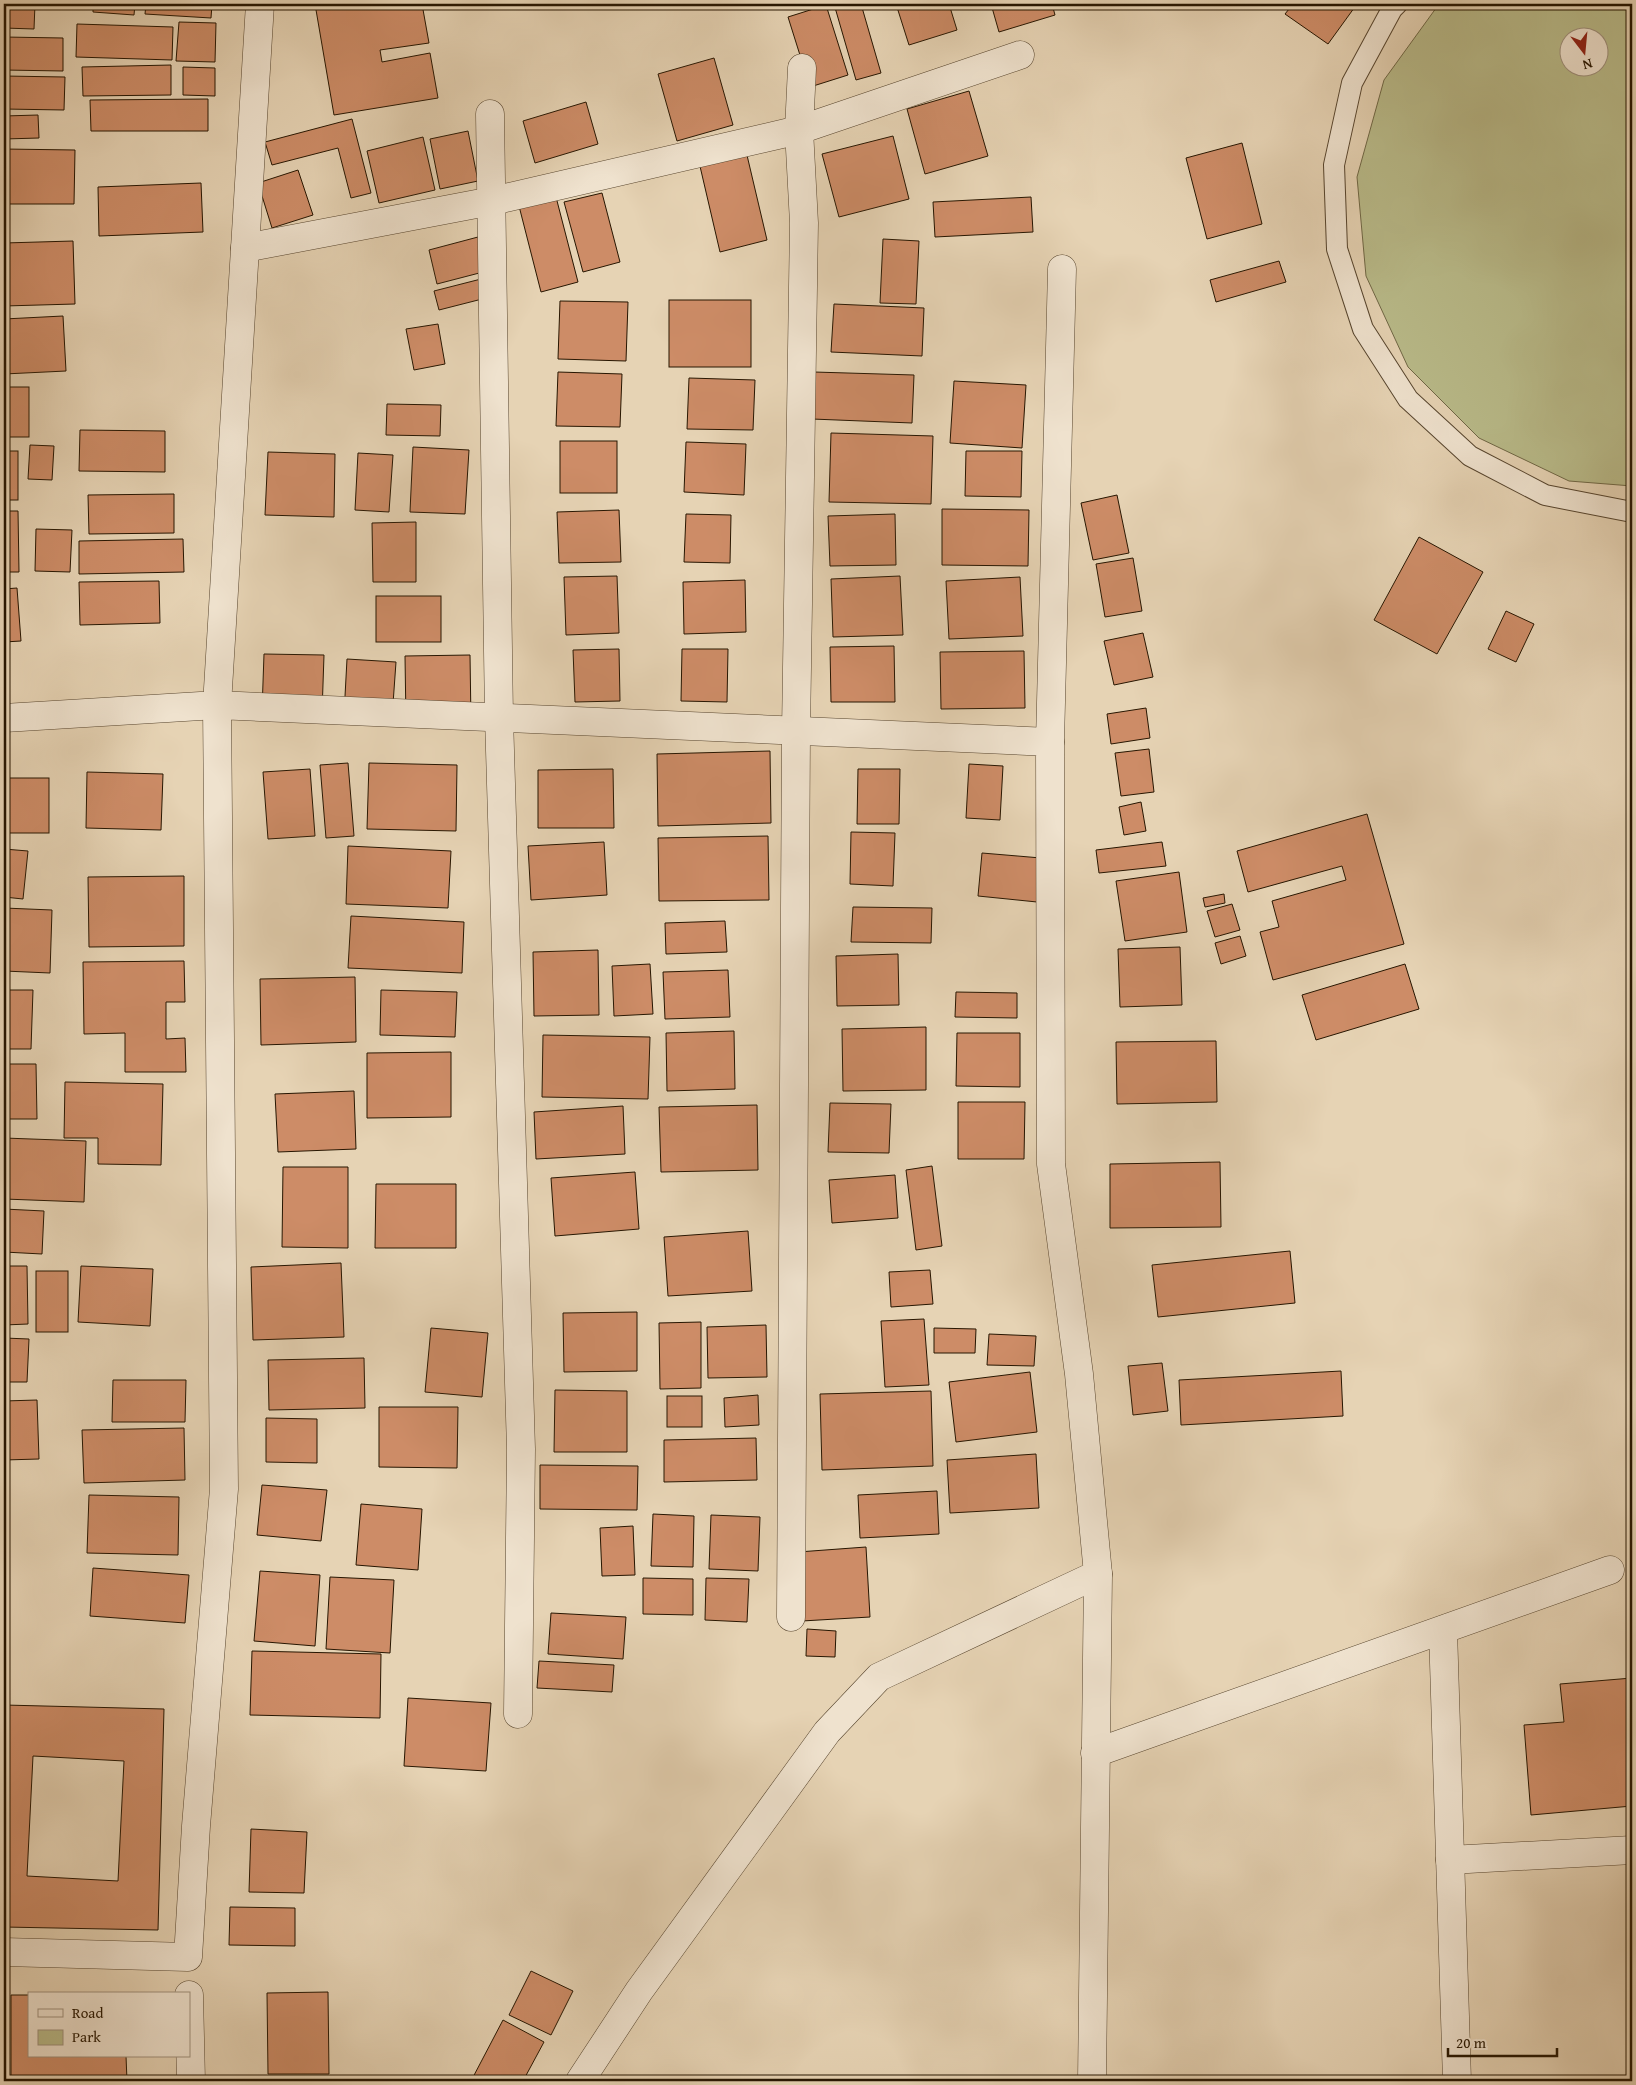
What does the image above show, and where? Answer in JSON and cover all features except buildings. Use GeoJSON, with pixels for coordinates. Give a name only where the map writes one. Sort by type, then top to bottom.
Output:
{"type":"FeatureCollection","features":[{"type":"Feature","properties":{"kind":"street"},"geometry":{"type":"LineString","coordinates":[[189,1992],[188,1957],[196,1826],[224,1489],[217,706],[260,4]]}},
{"type":"Feature","properties":{"kind":"street"},"geometry":{"type":"LineString","coordinates":[[245,248],[492,201],[799,130],[1020,55]]}},
{"type":"Feature","properties":{"kind":"street"},"geometry":{"type":"LineString","coordinates":[[791,1617],[796,731],[804,223],[799,130],[802,68]]}},
{"type":"Feature","properties":{"kind":"street"},"geometry":{"type":"LineString","coordinates":[[490,114],[498,717],[521,1449],[518,1714]]}},
{"type":"Feature","properties":{"kind":"street"},"geometry":{"type":"LineString","coordinates":[[1062,269],[1050,742],[1051,1164],[1079,1374],[1098,1574],[1092,2081]]}},
{"type":"Feature","properties":{"kind":"street"},"geometry":{"type":"LineString","coordinates":[[4,718],[217,706],[1050,742]]}},
{"type":"Feature","properties":{"kind":"street"},"geometry":{"type":"LineString","coordinates":[[1095,1753],[1610,1570]]}},
{"type":"Feature","properties":{"kind":"street"},"geometry":{"type":"LineString","coordinates":[[580,2081],[639,1991],[827,1732],[879,1677],[1098,1574]]}},
{"type":"Feature","properties":{"kind":"street"},"geometry":{"type":"LineString","coordinates":[[1443,1630],[1457,2081]]}},
{"type":"Feature","properties":{"kind":"street"},"geometry":{"type":"LineString","coordinates":[[1450,1860],[1632,1850]]}},
{"type":"Feature","properties":{"kind":"street"},"geometry":{"type":"LineString","coordinates":[[4,1952],[188,1957]]}},
{"type":"Feature","properties":{"kind":"street"},"geometry":{"type":"LineString","coordinates":[[190,2038],[191,2081]]}},
{"type":"Feature","properties":{"kind":"lane"},"geometry":{"type":"LineString","coordinates":[[1397,4],[1392,9],[1352,84],[1334,165],[1337,249],[1363,329],[1408,399],[1470,456],[1544,495],[1632,512]]}},
{"type":"Feature","properties":{"kind":"green space"},"geometry":{"type":"Polygon","coordinates":[[[1439,4],[1632,4],[1632,486],[1569,481],[1479,438],[1408,367],[1366,276],[1357,177],[1384,80],[1439,4]]]}}]}
